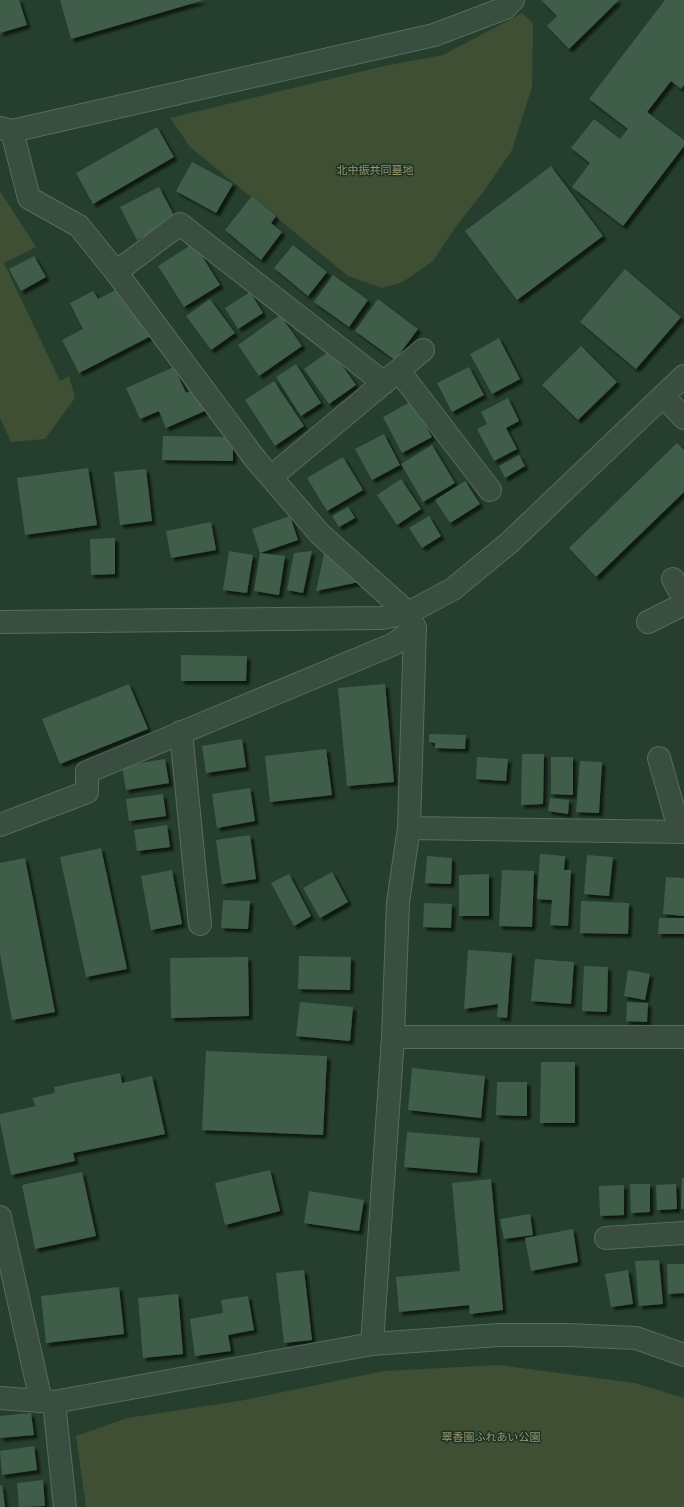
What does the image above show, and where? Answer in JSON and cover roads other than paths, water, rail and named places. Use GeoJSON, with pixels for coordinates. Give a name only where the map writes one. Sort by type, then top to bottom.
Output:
{"type":"FeatureCollection","features":[{"type":"Feature","properties":{"kind":"street"},"geometry":{"type":"LineString","coordinates":[[372,1344],[393,1037],[398,902],[409,828],[411,620],[320,534],[271,477],[236,433],[116,272],[79,226],[28,198],[6,129],[434,35],[505,8],[513,0]]}},
{"type":"Feature","properties":{"kind":"street"},"geometry":{"type":"LineString","coordinates":[[116,272],[180,224],[392,377],[490,490]]}},
{"type":"Feature","properties":{"kind":"street"},"geometry":{"type":"LineString","coordinates":[[271,477],[423,350]]}},
{"type":"Feature","properties":{"kind":"street"},"geometry":{"type":"LineString","coordinates":[[0,825],[87,792],[87,772],[394,644],[411,620],[453,589],[510,542],[684,376]]}},
{"type":"Feature","properties":{"kind":"street"},"geometry":{"type":"LineString","coordinates":[[663,396],[684,418]]}},
{"type":"Feature","properties":{"kind":"street"},"geometry":{"type":"LineString","coordinates":[[673,579],[684,599]]}},
{"type":"Feature","properties":{"kind":"street"},"geometry":{"type":"LineString","coordinates":[[648,622],[684,604]]}},
{"type":"Feature","properties":{"kind":"street"},"geometry":{"type":"LineString","coordinates":[[0,622],[382,618],[411,620]]}},
{"type":"Feature","properties":{"kind":"street"},"geometry":{"type":"LineString","coordinates":[[181,732],[200,924]]}},
{"type":"Feature","properties":{"kind":"street"},"geometry":{"type":"LineString","coordinates":[[409,828],[682,832],[659,758]]}},
{"type":"Feature","properties":{"kind":"street"},"geometry":{"type":"LineString","coordinates":[[393,1037],[684,1037]]}},
{"type":"Feature","properties":{"kind":"street"},"geometry":{"type":"LineString","coordinates":[[0,1217],[48,1401],[65,1507]]}},
{"type":"Feature","properties":{"kind":"street"},"geometry":{"type":"LineString","coordinates":[[606,1238],[684,1233]]}},
{"type":"Feature","properties":{"kind":"street"},"geometry":{"type":"LineString","coordinates":[[0,1398],[48,1401],[372,1344],[499,1335],[568,1335],[636,1338],[684,1355]]}},
{"type":"Feature","properties":{"kind":"park label","name":"北中振共同墓地"},"geometry":{"type":"Point","coordinates":[375,170]}},
{"type":"Feature","properties":{"kind":"park label","name":"翠香園ふれあい公園"},"geometry":{"type":"Point","coordinates":[491,1437]}}]}
